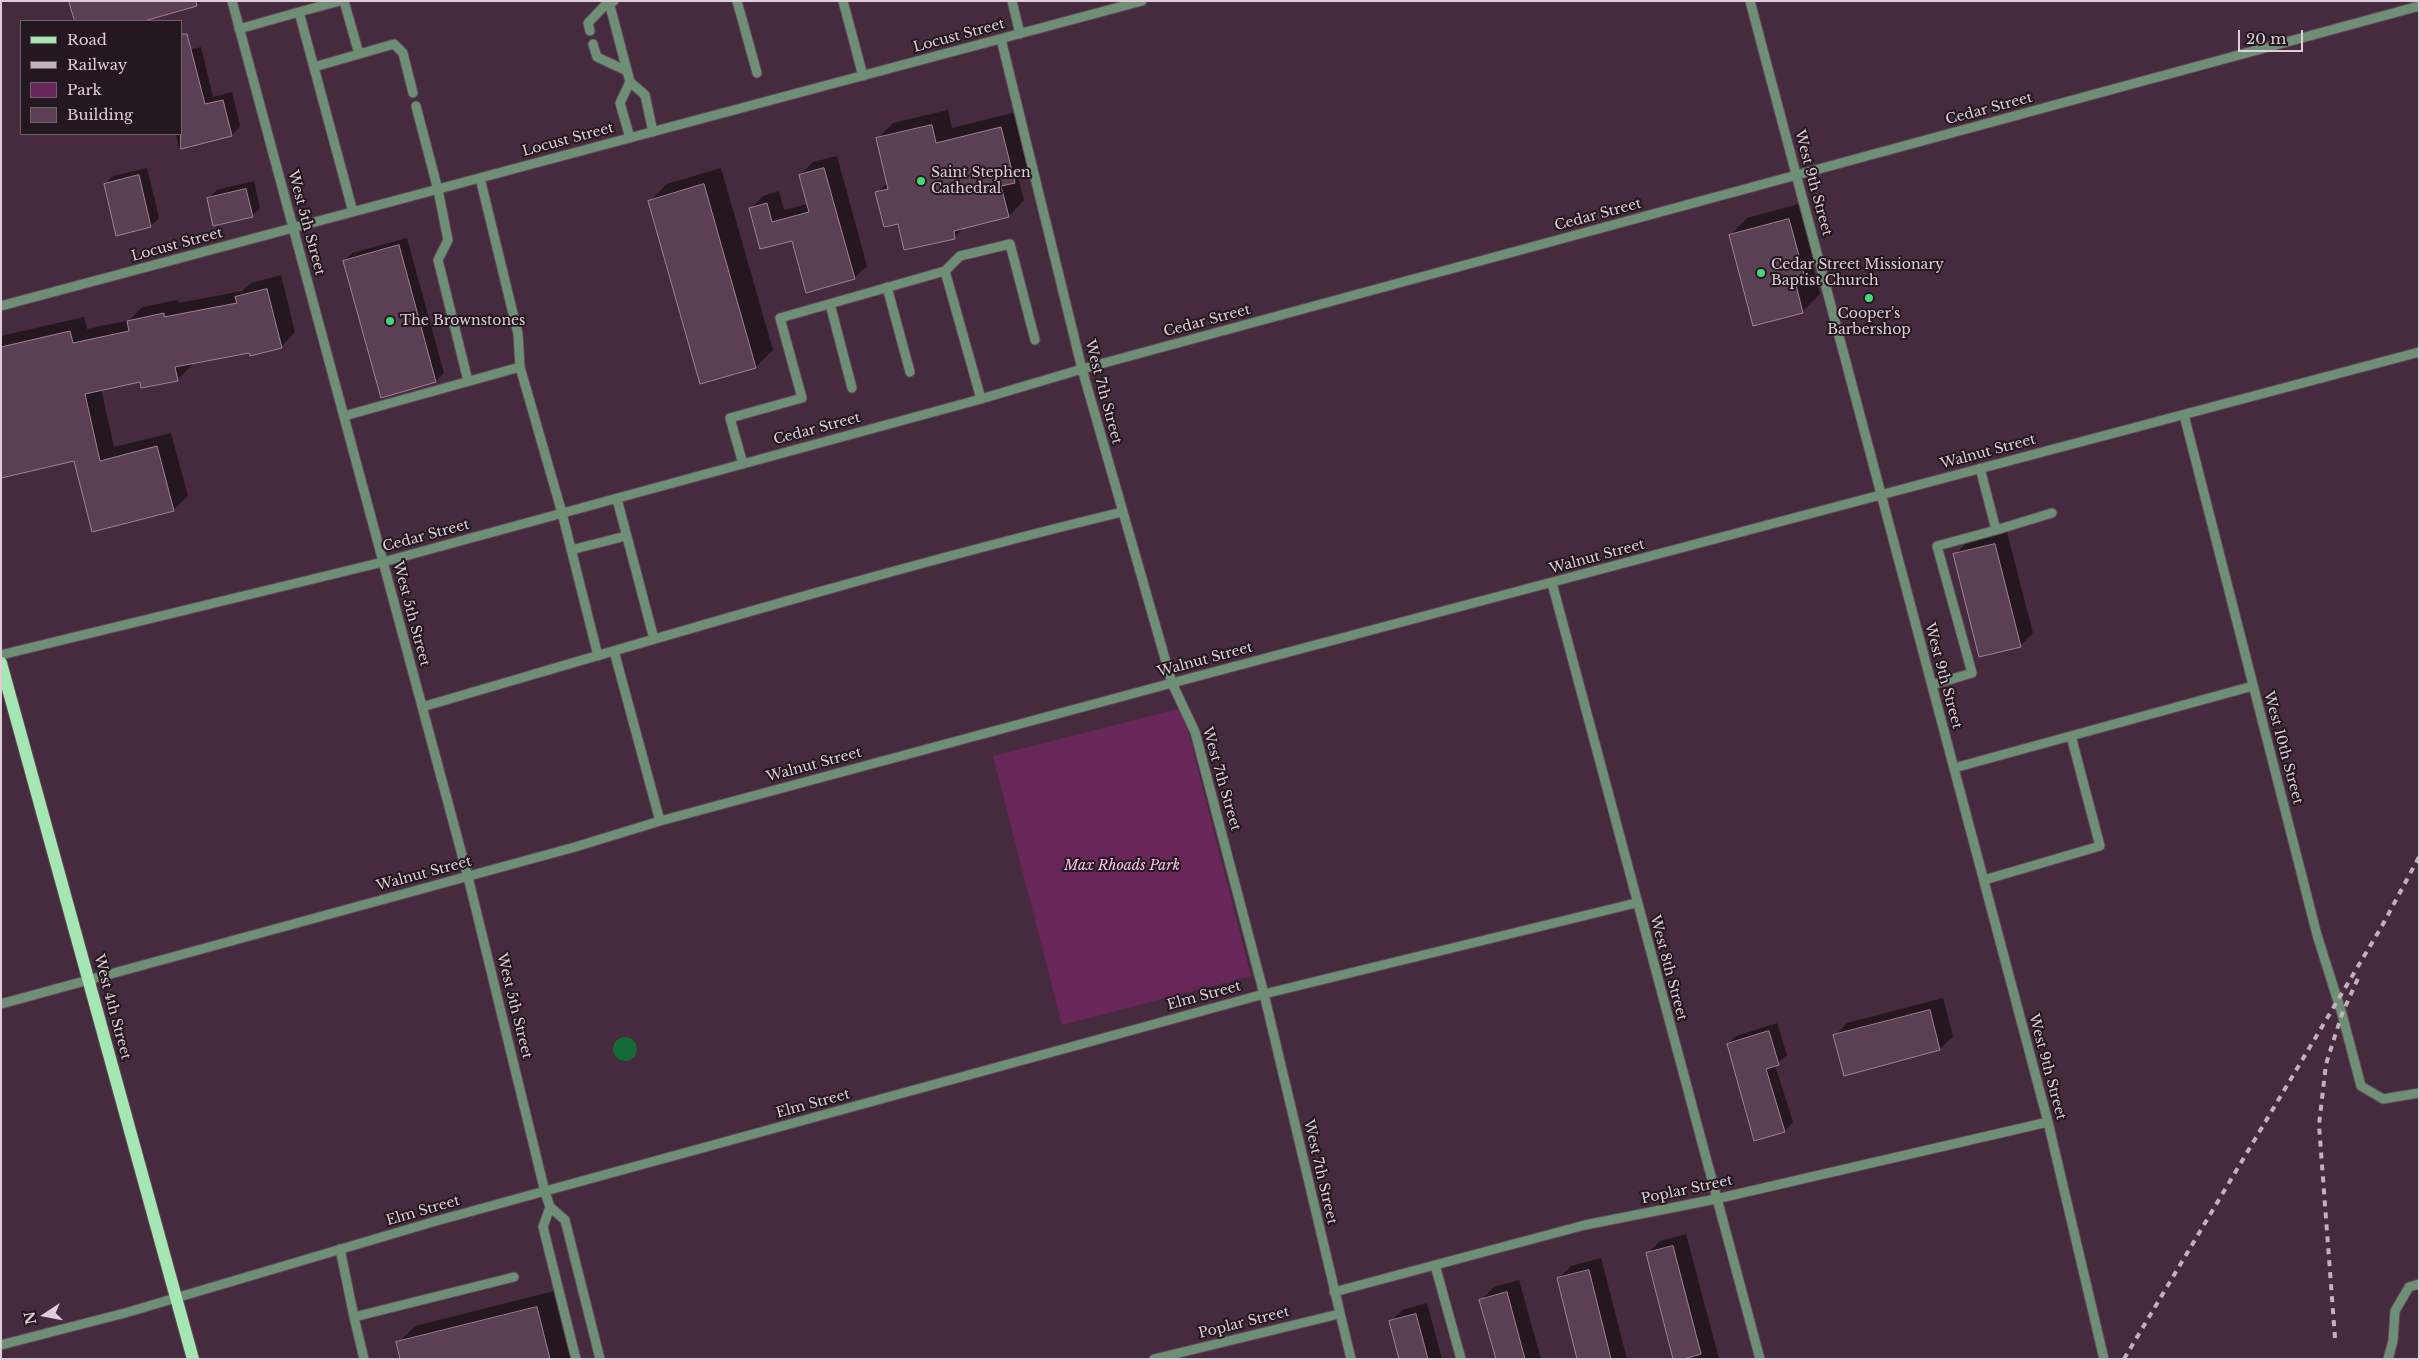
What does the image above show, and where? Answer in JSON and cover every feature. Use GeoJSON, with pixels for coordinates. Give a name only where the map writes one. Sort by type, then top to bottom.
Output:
{"type":"FeatureCollection","features":[{"type":"Feature","properties":{"kind":"main road","name":"West 4th Street"},"geometry":{"type":"LineString","coordinates":[[1,663],[193,1359]]}},
{"type":"Feature","properties":{"kind":"street","name":"West 5th Street"},"geometry":{"type":"LineString","coordinates":[[232,1],[468,877],[545,1192],[550,1207],[565,1220],[600,1359]]}},
{"type":"Feature","properties":{"kind":"street"},"geometry":{"type":"LineString","coordinates":[[239,29],[340,1]]}},
{"type":"Feature","properties":{"kind":"street"},"geometry":{"type":"LineString","coordinates":[[344,1],[358,54]]}},
{"type":"Feature","properties":{"kind":"street"},"geometry":{"type":"LineString","coordinates":[[737,1],[758,73]]}},
{"type":"Feature","properties":{"kind":"street"},"geometry":{"type":"LineString","coordinates":[[843,1],[863,76]]}},
{"type":"Feature","properties":{"kind":"street"},"geometry":{"type":"LineString","coordinates":[[1012,1],[1020,34]]}},
{"type":"Feature","properties":{"kind":"street","name":"Locust Street"},"geometry":{"type":"LineString","coordinates":[[1,306],[1142,1]]}},
{"type":"Feature","properties":{"kind":"street","name":"West 9th Street"},"geometry":{"type":"LineString","coordinates":[[1750,1],[2048,1122],[2104,1359]]}},
{"type":"Feature","properties":{"kind":"street"},"geometry":{"type":"LineString","coordinates":[[590,31],[588,22],[611,2],[630,82],[645,95],[653,132]]}},
{"type":"Feature","properties":{"kind":"street","name":"Cedar Street"},"geometry":{"type":"LineString","coordinates":[[1,655],[383,562],[562,514],[981,399],[1082,369],[2419,6]]}},
{"type":"Feature","properties":{"kind":"street"},"geometry":{"type":"LineString","coordinates":[[299,12],[353,212]]}},
{"type":"Feature","properties":{"kind":"street","name":"West 7th Street"},"geometry":{"type":"LineString","coordinates":[[1001,39],[1082,369],[1122,512],[1172,682],[1195,732],[1264,994],[1351,1359]]}},
{"type":"Feature","properties":{"kind":"street"},"geometry":{"type":"LineString","coordinates":[[314,67],[394,44],[402,53],[413,93]]}},
{"type":"Feature","properties":{"kind":"street"},"geometry":{"type":"LineString","coordinates":[[593,44],[597,57],[627,71]]}},
{"type":"Feature","properties":{"kind":"street"},"geometry":{"type":"LineString","coordinates":[[630,82],[620,103],[630,138]]}},
{"type":"Feature","properties":{"kind":"street"},"geometry":{"type":"LineString","coordinates":[[416,106],[438,190],[448,240],[438,260],[468,381]]}},
{"type":"Feature","properties":{"kind":"street"},"geometry":{"type":"LineString","coordinates":[[480,178],[518,334],[520,367],[562,514],[598,656]]}},
{"type":"Feature","properties":{"kind":"street"},"geometry":{"type":"LineString","coordinates":[[743,464],[730,418],[802,398],[780,318],[945,271],[960,256],[1010,244],[1035,340]]}},
{"type":"Feature","properties":{"kind":"street"},"geometry":{"type":"LineString","coordinates":[[945,271],[981,399]]}},
{"type":"Feature","properties":{"kind":"street"},"geometry":{"type":"LineString","coordinates":[[887,288],[910,372]]}},
{"type":"Feature","properties":{"kind":"street"},"geometry":{"type":"LineString","coordinates":[[830,304],[852,388]]}},
{"type":"Feature","properties":{"kind":"street","name":"Walnut Street"},"geometry":{"type":"LineString","coordinates":[[1,1004],[468,877],[660,821],[1172,682],[1552,583],[2419,352]]}},
{"type":"Feature","properties":{"kind":"street"},"geometry":{"type":"LineString","coordinates":[[344,416],[520,367]]}},
{"type":"Feature","properties":{"kind":"street","name":"West 10th Street"},"geometry":{"type":"LineString","coordinates":[[2184,414],[2317,935],[2342,1014],[2361,1086],[2383,1099],[2419,1093]]}},
{"type":"Feature","properties":{"kind":"street"},"geometry":{"type":"LineString","coordinates":[[1980,468],[1996,530]]}},
{"type":"Feature","properties":{"kind":"street"},"geometry":{"type":"LineString","coordinates":[[617,499],[654,639]]}},
{"type":"Feature","properties":{"kind":"street"},"geometry":{"type":"LineString","coordinates":[[422,707],[807,594],[1007,540],[1122,512]]}},
{"type":"Feature","properties":{"kind":"street"},"geometry":{"type":"LineString","coordinates":[[1932,685],[1972,673],[1937,546],[2052,513]]}},
{"type":"Feature","properties":{"kind":"street"},"geometry":{"type":"LineString","coordinates":[[571,550],[626,536]]}},
{"type":"Feature","properties":{"kind":"street","name":"West 8th Street"},"geometry":{"type":"LineString","coordinates":[[1552,583],[1636,903],[1760,1359]]}},
{"type":"Feature","properties":{"kind":"street"},"geometry":{"type":"LineString","coordinates":[[614,651],[660,821]]}},
{"type":"Feature","properties":{"kind":"street"},"geometry":{"type":"LineString","coordinates":[[1954,768],[2253,686]]}},
{"type":"Feature","properties":{"kind":"street"},"geometry":{"type":"LineString","coordinates":[[1984,880],[2100,846],[2071,736]]}},
{"type":"Feature","properties":{"kind":"street","name":"Elm Street"},"geometry":{"type":"LineString","coordinates":[[1,1345],[545,1192],[1264,994],[1636,903]]}},
{"type":"Feature","properties":{"kind":"street","name":"Poplar Street"},"geometry":{"type":"LineString","coordinates":[[1334,1292],[1585,1225],[1716,1199],[2048,1122]]}},
{"type":"Feature","properties":{"kind":"street"},"geometry":{"type":"LineString","coordinates":[[550,1207],[542,1227],[576,1359]]}},
{"type":"Feature","properties":{"kind":"street"},"geometry":{"type":"LineString","coordinates":[[340,1249],[364,1359]]}},
{"type":"Feature","properties":{"kind":"street"},"geometry":{"type":"LineString","coordinates":[[1435,1265],[1461,1359]]}},
{"type":"Feature","properties":{"kind":"street"},"geometry":{"type":"LineString","coordinates":[[354,1317],[514,1277]]}},
{"type":"Feature","properties":{"kind":"street"},"geometry":{"type":"LineString","coordinates":[[2388,1359],[2393,1341],[2395,1311],[2409,1287],[2419,1284]]}},
{"type":"Feature","properties":{"kind":"street","name":"Poplar Street"},"geometry":{"type":"LineString","coordinates":[[1154,1359],[1340,1314]]}},
{"type":"Feature","properties":{"kind":"green space","name":"Max Rhoads Park"},"geometry":{"type":"Polygon","coordinates":[[[1182,708],[1251,976],[1062,1025],[993,756],[1182,708]]]}},
{"type":"Feature","properties":{"kind":"shaded area"},"geometry":{"type":"Polygon","coordinates":[[[625,1037],[634,1040],[637,1049],[634,1058],[625,1061],[616,1058],[613,1049],[616,1040],[625,1037]]]}},
{"type":"Feature","properties":{"kind":"building"},"geometry":{"type":"Polygon","coordinates":[[[69,1],[196,1],[197,6],[148,20],[75,20],[69,1]]]}},
{"type":"Feature","properties":{"kind":"building"},"geometry":{"type":"Polygon","coordinates":[[[182,34],[187,34],[205,104],[223,100],[232,136],[181,149],[182,34]]]}},
{"type":"Feature","properties":{"kind":"building"},"geometry":{"type":"Polygon","coordinates":[[[932,125],[936,143],[1001,127],[1015,183],[1001,186],[1009,217],[954,231],[955,239],[904,250],[898,224],[884,227],[875,192],[888,189],[876,138],[932,125]]]}},
{"type":"Feature","properties":{"kind":"building"},"geometry":{"type":"Polygon","coordinates":[[[824,168],[855,279],[806,293],[792,241],[760,249],[749,208],[767,203],[772,222],[809,212],[799,175],[824,168]]]}},
{"type":"Feature","properties":{"kind":"building"},"geometry":{"type":"Polygon","coordinates":[[[139,175],[151,227],[116,236],[104,184],[139,175]]]}},
{"type":"Feature","properties":{"kind":"building"},"geometry":{"type":"Polygon","coordinates":[[[704,184],[756,368],[700,384],[648,201],[704,184]]]}},
{"type":"Feature","properties":{"kind":"building"},"geometry":{"type":"Polygon","coordinates":[[[246,189],[253,217],[213,226],[207,198],[246,189]]]}},
{"type":"Feature","properties":{"kind":"building","name":"Cedar Street Missionary Baptist Church"},"geometry":{"type":"Polygon","coordinates":[[[1789,219],[1804,274],[1794,277],[1803,313],[1753,326],[1729,235],[1789,219]]]}},
{"type":"Feature","properties":{"kind":"building","name":"The Brownstones"},"geometry":{"type":"Polygon","coordinates":[[[399,245],[436,382],[381,398],[343,261],[399,245]]]}},
{"type":"Feature","properties":{"kind":"building"},"geometry":{"type":"Polygon","coordinates":[[[267,289],[282,348],[250,356],[249,353],[175,367],[178,381],[141,388],[140,382],[85,394],[100,461],[157,446],[174,511],[92,532],[74,461],[1,478],[1,347],[70,331],[73,343],[129,331],[127,321],[164,313],[164,317],[237,303],[235,297],[267,289]]]}},
{"type":"Feature","properties":{"kind":"building"},"geometry":{"type":"Polygon","coordinates":[[[1995,544],[2021,647],[1979,657],[1953,554],[1995,544]]]}},
{"type":"Feature","properties":{"kind":"building"},"geometry":{"type":"Polygon","coordinates":[[[1930,1010],[1940,1050],[1844,1076],[1833,1035],[1930,1010]]]}},
{"type":"Feature","properties":{"kind":"building"},"geometry":{"type":"Polygon","coordinates":[[[1769,1031],[1779,1065],[1766,1069],[1785,1132],[1754,1141],[1727,1044],[1769,1031]]]}},
{"type":"Feature","properties":{"kind":"building"},"geometry":{"type":"Polygon","coordinates":[[[1673,1246],[1701,1354],[1684,1359],[1673,1359],[1646,1253],[1673,1246]]]}},
{"type":"Feature","properties":{"kind":"building"},"geometry":{"type":"Polygon","coordinates":[[[1589,1270],[1611,1359],[1577,1359],[1557,1278],[1589,1270]]]}},
{"type":"Feature","properties":{"kind":"building"},"geometry":{"type":"Polygon","coordinates":[[[1507,1292],[1525,1359],[1496,1359],[1479,1300],[1507,1292]]]}},
{"type":"Feature","properties":{"kind":"building"},"geometry":{"type":"Polygon","coordinates":[[[537,1307],[550,1359],[400,1359],[396,1342],[537,1307]]]}},
{"type":"Feature","properties":{"kind":"building"},"geometry":{"type":"Polygon","coordinates":[[[1416,1314],[1428,1359],[1399,1359],[1389,1321],[1416,1314]]]}},
{"type":"Feature","properties":{"kind":"railway"},"geometry":{"type":"LineString","coordinates":[[2124,1359],[2382,926],[2419,857]]}},
{"type":"Feature","properties":{"kind":"railway"},"geometry":{"type":"LineString","coordinates":[[2335,1338],[2319,1125],[2326,1064],[2342,1014],[2360,974]]}},
{"type":"Feature","properties":{"kind":"place","name":"Saint Stephen Cathedral"},"geometry":{"type":"Point","coordinates":[921,181]}},
{"type":"Feature","properties":{"kind":"place","name":"Cedar Street Missionary Baptist Church"},"geometry":{"type":"Point","coordinates":[1761,273]}},
{"type":"Feature","properties":{"kind":"place","name":"Cooper's Barbershop"},"geometry":{"type":"Point","coordinates":[1869,298]}},
{"type":"Feature","properties":{"kind":"place","name":"The Brownstones"},"geometry":{"type":"Point","coordinates":[390,321]}}]}
